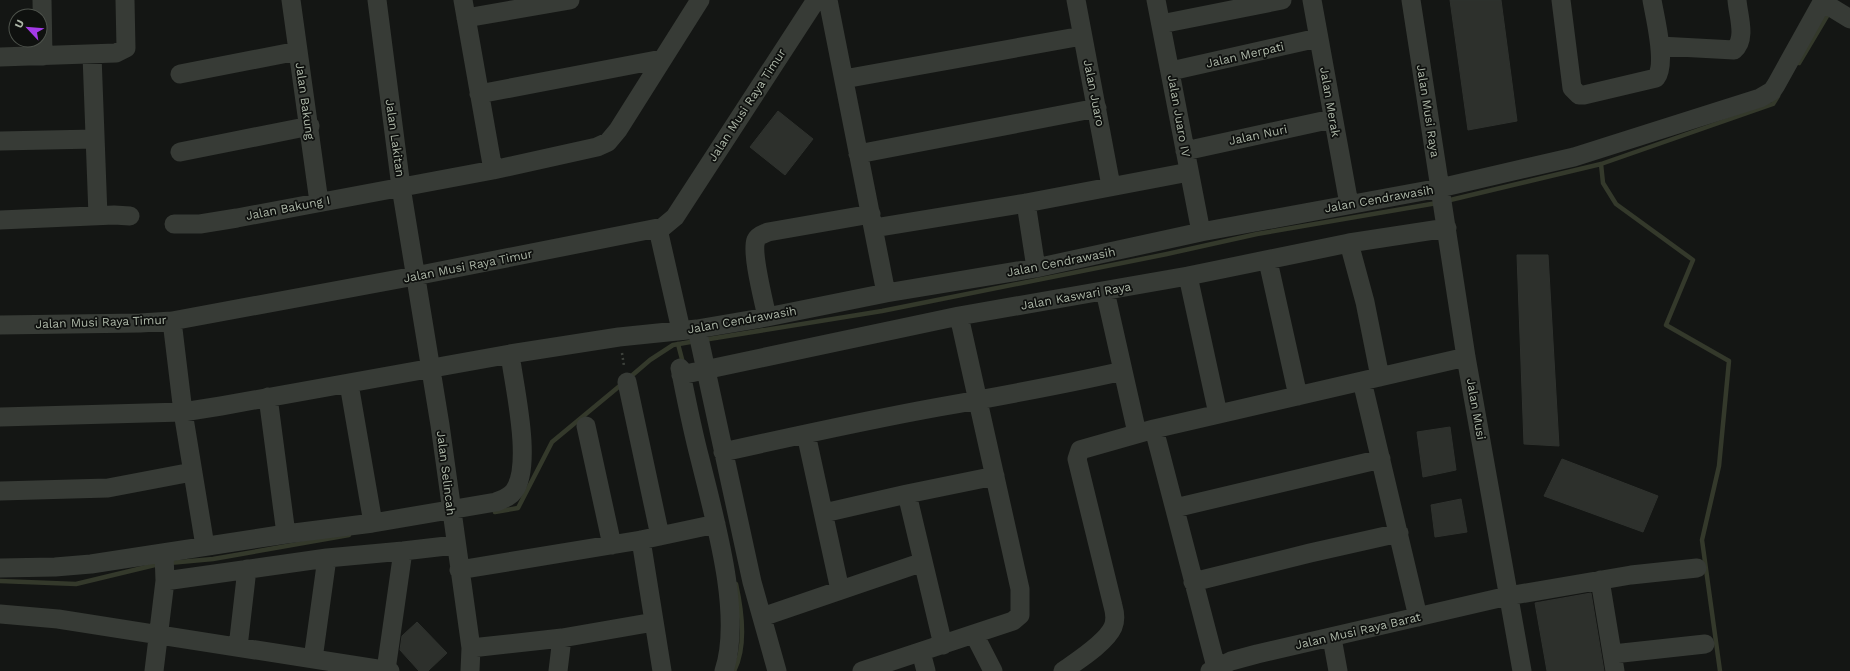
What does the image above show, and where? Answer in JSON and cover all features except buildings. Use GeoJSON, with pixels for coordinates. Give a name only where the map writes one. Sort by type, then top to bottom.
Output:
{"type":"FeatureCollection","features":[{"type":"Feature","properties":{"kind":"street"},"geometry":{"type":"LineString","coordinates":[[42,0],[43,56]]}},
{"type":"Feature","properties":{"kind":"street"},"geometry":{"type":"LineString","coordinates":[[0,57],[116,53],[126,48],[125,0]]}},
{"type":"Feature","properties":{"kind":"street","name":"Jalan Bakung"},"geometry":{"type":"LineString","coordinates":[[291,0],[310,126],[319,202]]}},
{"type":"Feature","properties":{"kind":"street","name":"Jalan Lakitan"},"geometry":{"type":"LineString","coordinates":[[377,0],[415,276]]}},
{"type":"Feature","properties":{"kind":"street"},"geometry":{"type":"LineString","coordinates":[[463,0],[493,170]]}},
{"type":"Feature","properties":{"kind":"street"},"geometry":{"type":"LineString","coordinates":[[466,18],[570,0]]}},
{"type":"Feature","properties":{"kind":"street","name":"Jalan Bakung I"},"geometry":{"type":"LineString","coordinates":[[174,224],[200,224],[229,220],[493,170],[597,147],[608,142],[618,130],[700,0]]}},
{"type":"Feature","properties":{"kind":"street","name":"Jalan Musi Raya Timur"},"geometry":{"type":"LineString","coordinates":[[0,325],[140,323],[172,321],[415,276],[658,229],[666,226],[675,217],[816,0]]}},
{"type":"Feature","properties":{"kind":"street"},"geometry":{"type":"LineString","coordinates":[[828,0],[858,154],[873,221],[886,293]]}},
{"type":"Feature","properties":{"kind":"street","name":"Jalan Juaro"},"geometry":{"type":"LineString","coordinates":[[1076,0],[1111,186]]}},
{"type":"Feature","properties":{"kind":"street","name":"Jalan Juaro IV"},"geometry":{"type":"LineString","coordinates":[[1156,0],[1162,24],[1184,151],[1201,232]]}},
{"type":"Feature","properties":{"kind":"street"},"geometry":{"type":"LineString","coordinates":[[1162,24],[1282,0]]}},
{"type":"Feature","properties":{"kind":"street","name":"Jalan Merak"},"geometry":{"type":"LineString","coordinates":[[1312,0],[1332,119],[1349,204]]}},
{"type":"Feature","properties":{"kind":"street","name":"Jalan Musi Raya"},"geometry":{"type":"LineString","coordinates":[[1412,0],[1447,225]]}},
{"type":"Feature","properties":{"kind":"street"},"geometry":{"type":"LineString","coordinates":[[1560,0],[1572,88],[1579,95],[1656,78],[1659,74],[1660,67],[1660,46],[1652,0]]}},
{"type":"Feature","properties":{"kind":"street"},"geometry":{"type":"LineString","coordinates":[[1660,46],[1734,50],[1739,46],[1741,38],[1737,0]]}},
{"type":"Feature","properties":{"kind":"street","name":"Jalan Cendrawasih"},"geometry":{"type":"LineString","coordinates":[[0,417],[183,412],[349,384],[430,367],[619,337],[694,336],[767,317],[886,293],[1036,268],[1201,232],[1349,204],[1441,191],[1574,157],[1766,95],[1776,85],[1818,9],[1840,9]]}},
{"type":"Feature","properties":{"kind":"street"},"geometry":{"type":"LineString","coordinates":[[844,79],[1082,36]]}},
{"type":"Feature","properties":{"kind":"street","name":"Jalan Merpati"},"geometry":{"type":"LineString","coordinates":[[1171,71],[1318,38]]}},
{"type":"Feature","properties":{"kind":"street"},"geometry":{"type":"LineString","coordinates":[[180,74],[298,51]]}},
{"type":"Feature","properties":{"kind":"street"},"geometry":{"type":"LineString","coordinates":[[92,55],[98,216]]}},
{"type":"Feature","properties":{"kind":"street"},"geometry":{"type":"LineString","coordinates":[[479,94],[662,59]]}},
{"type":"Feature","properties":{"kind":"street"},"geometry":{"type":"LineString","coordinates":[[858,154],[1097,108]]}},
{"type":"Feature","properties":{"kind":"street","name":"Jalan Nuri"},"geometry":{"type":"LineString","coordinates":[[1184,151],[1332,119]]}},
{"type":"Feature","properties":{"kind":"street"},"geometry":{"type":"LineString","coordinates":[[180,152],[310,126]]}},
{"type":"Feature","properties":{"kind":"street"},"geometry":{"type":"LineString","coordinates":[[0,141],[95,139]]}},
{"type":"Feature","properties":{"kind":"street"},"geometry":{"type":"LineString","coordinates":[[767,317],[755,258],[755,243],[758,238],[768,232],[1026,203],[1189,172]]}},
{"type":"Feature","properties":{"kind":"street"},"geometry":{"type":"LineString","coordinates":[[1026,203],[1036,268]]}},
{"type":"Feature","properties":{"kind":"street"},"geometry":{"type":"LineString","coordinates":[[0,220],[130,216]]}},
{"type":"Feature","properties":{"kind":"street","name":"Jalan Kaswari Raya"},"geometry":{"type":"LineString","coordinates":[[689,372],[959,316],[1188,276],[1349,243],[1447,225]]}},
{"type":"Feature","properties":{"kind":"street","name":"Jalan Musi"},"geometry":{"type":"LineString","coordinates":[[1447,225],[1466,357],[1508,596]]}},
{"type":"Feature","properties":{"kind":"street"},"geometry":{"type":"LineString","coordinates":[[658,229],[694,336],[689,372],[716,524],[738,579],[762,617],[777,671]]}},
{"type":"Feature","properties":{"kind":"street"},"geometry":{"type":"LineString","coordinates":[[1349,243],[1366,302],[1371,379],[1381,459],[1418,617]]}},
{"type":"Feature","properties":{"kind":"street"},"geometry":{"type":"LineString","coordinates":[[1268,260],[1298,396]]}},
{"type":"Feature","properties":{"kind":"street","name":"Jalan Selincah"},"geometry":{"type":"LineString","coordinates":[[415,276],[440,424],[451,513],[471,648],[470,671]]}},
{"type":"Feature","properties":{"kind":"street"},"geometry":{"type":"LineString","coordinates":[[1188,276],[1218,414]]}},
{"type":"Feature","properties":{"kind":"street"},"geometry":{"type":"LineString","coordinates":[[1104,291],[1124,371],[1175,508],[1213,669]]}},
{"type":"Feature","properties":{"kind":"street"},"geometry":{"type":"LineString","coordinates":[[862,671],[1013,621],[1020,615],[1021,612],[1020,589],[959,316]]}},
{"type":"Feature","properties":{"kind":"street"},"geometry":{"type":"LineString","coordinates":[[172,321],[183,412],[204,546]]}},
{"type":"Feature","properties":{"kind":"street"},"geometry":{"type":"LineString","coordinates":[[165,567],[204,546],[451,513],[507,498],[514,492],[518,484],[523,462],[523,447],[510,354]]}},
{"type":"Feature","properties":{"kind":"street"},"geometry":{"type":"LineString","coordinates":[[1063,671],[1093,649],[1110,633],[1115,622],[1113,606],[1077,459],[1078,453],[1084,448],[1146,431],[1466,357]]}},
{"type":"Feature","properties":{"kind":"street"},"geometry":{"type":"LineString","coordinates":[[723,452],[978,400],[1062,385],[1124,371]]}},
{"type":"Feature","properties":{"kind":"street"},"geometry":{"type":"LineString","coordinates":[[689,372],[723,452],[738,579],[730,617],[729,649],[724,671]]}},
{"type":"Feature","properties":{"kind":"street"},"geometry":{"type":"LineString","coordinates":[[627,382],[660,536]]}},
{"type":"Feature","properties":{"kind":"street"},"geometry":{"type":"LineString","coordinates":[[349,384],[373,523]]}},
{"type":"Feature","properties":{"kind":"street"},"geometry":{"type":"LineString","coordinates":[[268,397],[286,534]]}},
{"type":"Feature","properties":{"kind":"street"},"geometry":{"type":"LineString","coordinates":[[586,426],[612,545]]}},
{"type":"Feature","properties":{"kind":"street"},"geometry":{"type":"LineString","coordinates":[[806,434],[840,590]]}},
{"type":"Feature","properties":{"kind":"street"},"geometry":{"type":"LineString","coordinates":[[1175,508],[1381,459]]}},
{"type":"Feature","properties":{"kind":"street"},"geometry":{"type":"LineString","coordinates":[[0,491],[108,488],[192,472]]}},
{"type":"Feature","properties":{"kind":"street"},"geometry":{"type":"LineString","coordinates":[[824,513],[995,476]]}},
{"type":"Feature","properties":{"kind":"street"},"geometry":{"type":"LineString","coordinates":[[907,494],[942,645]]}},
{"type":"Feature","properties":{"kind":"street"},"geometry":{"type":"LineString","coordinates":[[459,570],[641,540],[716,524]]}},
{"type":"Feature","properties":{"kind":"street"},"geometry":{"type":"LineString","coordinates":[[1193,582],[1399,533]]}},
{"type":"Feature","properties":{"kind":"street"},"geometry":{"type":"LineString","coordinates":[[0,568],[55,567],[90,564],[247,569],[327,558],[403,552],[455,540]]}},
{"type":"Feature","properties":{"kind":"street"},"geometry":{"type":"LineString","coordinates":[[641,540],[662,671]]}},
{"type":"Feature","properties":{"kind":"street"},"geometry":{"type":"LineString","coordinates":[[0,614],[38,616],[388,671],[403,552]]}},
{"type":"Feature","properties":{"kind":"street"},"geometry":{"type":"LineString","coordinates":[[313,658],[327,558]]}},
{"type":"Feature","properties":{"kind":"street"},"geometry":{"type":"LineString","coordinates":[[762,617],[923,562]]}},
{"type":"Feature","properties":{"kind":"street"},"geometry":{"type":"LineString","coordinates":[[154,671],[165,567]]}},
{"type":"Feature","properties":{"kind":"street","name":"Jalan Musi Raya Barat"},"geometry":{"type":"LineString","coordinates":[[1213,669],[1257,654],[1332,638],[1508,596],[1661,570],[1697,568]]}},
{"type":"Feature","properties":{"kind":"street"},"geometry":{"type":"LineString","coordinates":[[238,647],[247,569]]}},
{"type":"Feature","properties":{"kind":"street"},"geometry":{"type":"LineString","coordinates":[[1600,580],[1614,663],[1705,644]]}},
{"type":"Feature","properties":{"kind":"street"},"geometry":{"type":"LineString","coordinates":[[1508,596],[1522,671]]}},
{"type":"Feature","properties":{"kind":"street"},"geometry":{"type":"LineString","coordinates":[[471,648],[562,638],[654,622]]}},
{"type":"Feature","properties":{"kind":"street"},"geometry":{"type":"LineString","coordinates":[[974,634],[994,671]]}},
{"type":"Feature","properties":{"kind":"street"},"geometry":{"type":"LineString","coordinates":[[558,671],[562,638]]}},
{"type":"Feature","properties":{"kind":"street"},"geometry":{"type":"LineString","coordinates":[[1332,638],[1338,671]]}},
{"type":"Feature","properties":{"kind":"street"},"geometry":{"type":"LineString","coordinates":[[920,652],[926,671]]}},
{"type":"Feature","properties":{"kind":"waterway"},"geometry":{"type":"LineString","coordinates":[[1799,63],[1830,11]]}},
{"type":"Feature","properties":{"kind":"waterway"},"geometry":{"type":"LineString","coordinates":[[1446,201],[1601,164],[1773,104],[1778,96]]}},
{"type":"Feature","properties":{"kind":"waterway"},"geometry":{"type":"LineString","coordinates":[[1601,164],[1603,183],[1616,204],[1693,260],[1666,325],[1729,361],[1719,466],[1702,540],[1720,671]]}},
{"type":"Feature","properties":{"kind":"waterway"},"geometry":{"type":"LineString","coordinates":[[703,340],[882,311],[1167,254],[1257,234],[1437,203]]}},
{"type":"Feature","properties":{"kind":"waterway"},"geometry":{"type":"LineString","coordinates":[[629,378],[650,360],[673,345],[696,341]]}},
{"type":"Feature","properties":{"kind":"waterway"},"geometry":{"type":"LineString","coordinates":[[678,344],[683,363]]}},
{"type":"Feature","properties":{"kind":"waterway"},"geometry":{"type":"LineString","coordinates":[[495,512],[518,508],[552,442],[622,384]]}},
{"type":"Feature","properties":{"kind":"waterway"},"geometry":{"type":"LineString","coordinates":[[169,563],[213,559],[349,535]]}},
{"type":"Feature","properties":{"kind":"waterway"},"geometry":{"type":"LineString","coordinates":[[0,581],[76,584],[159,564]]}},
{"type":"Feature","properties":{"kind":"waterway"},"geometry":{"type":"LineString","coordinates":[[734,671],[741,651],[742,640],[740,605],[736,584]]}}]}
